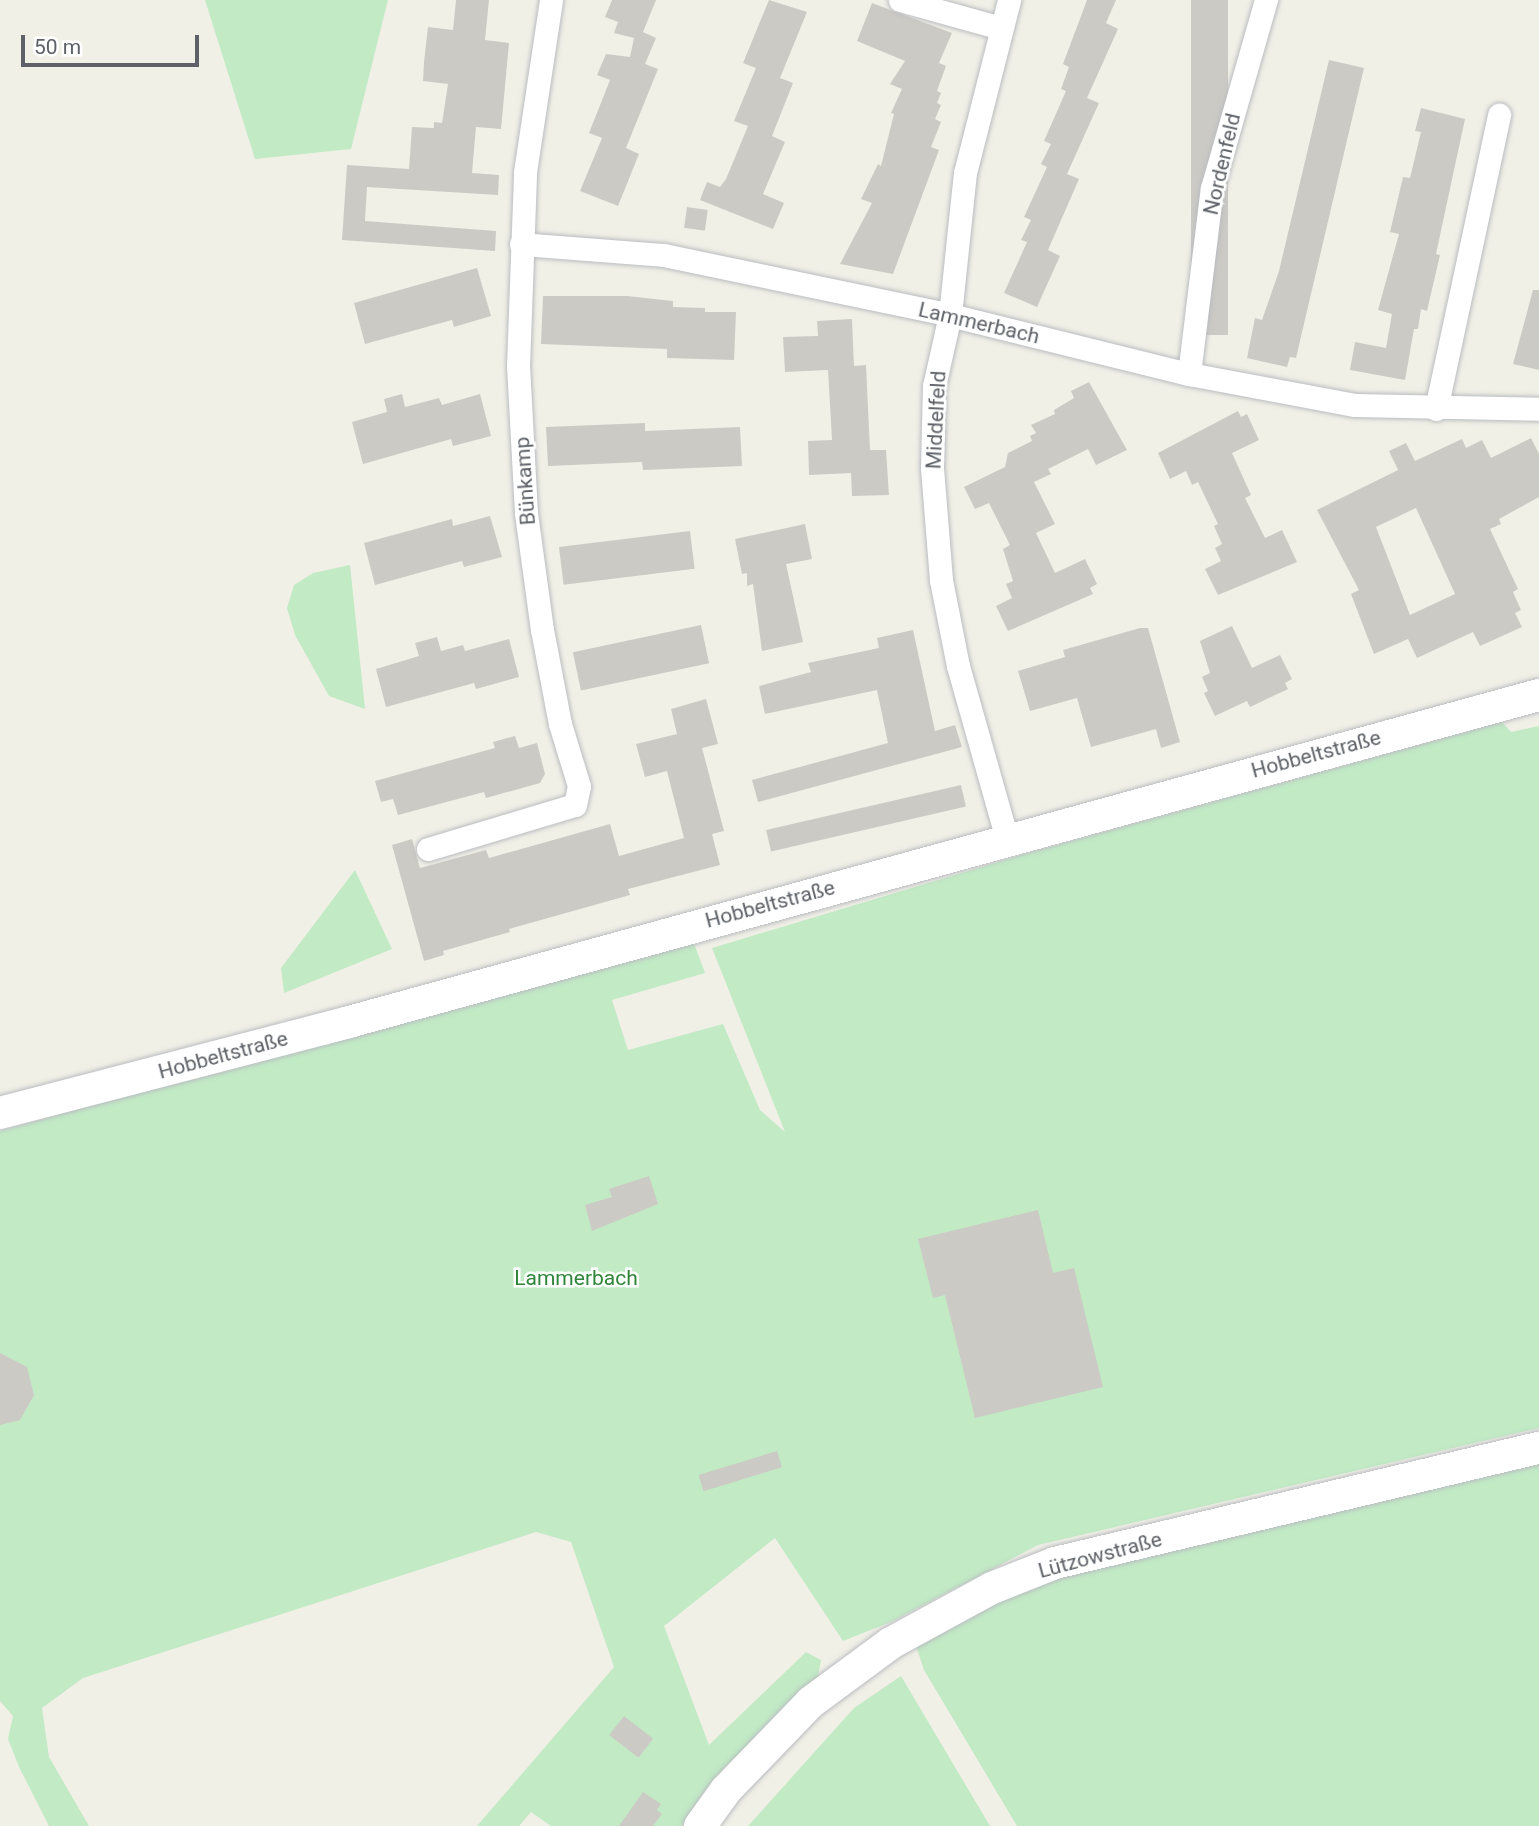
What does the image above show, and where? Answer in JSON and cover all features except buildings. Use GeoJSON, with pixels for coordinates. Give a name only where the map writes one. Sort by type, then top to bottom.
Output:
{"type":"FeatureCollection","features":[{"type":"Feature","properties":{"kind":"street","name":"Bünkamp"},"geometry":{"type":"LineString","coordinates":[[428,849],[575,805],[579,786],[560,724],[526,513],[518,366],[525,172],[551,0]]}},
{"type":"Feature","properties":{"kind":"street"},"geometry":{"type":"LineString","coordinates":[[900,0],[1001,28]]}},
{"type":"Feature","properties":{"kind":"street","name":"Middelfeld"},"geometry":{"type":"LineString","coordinates":[[1007,839],[958,666],[941,580],[932,467],[934,386],[950,315],[965,173],[1009,0]]}},
{"type":"Feature","properties":{"kind":"street","name":"Nordenfeld"},"geometry":{"type":"LineString","coordinates":[[1189,374],[1212,188],[1266,0]]}},
{"type":"Feature","properties":{"kind":"street"},"geometry":{"type":"LineString","coordinates":[[1436,409],[1499,115]]}},
{"type":"Feature","properties":{"kind":"street","name":"Lammerbach"},"geometry":{"type":"LineString","coordinates":[[521,244],[664,255],[950,315],[1189,374],[1355,405],[1436,409],[1539,409]]}},
{"type":"Feature","properties":{"kind":"street","name":"Hobbeltstraße"},"geometry":{"type":"LineString","coordinates":[[0,1113],[349,1022],[1007,839],[1539,695]]}},
{"type":"Feature","properties":{"kind":"street","name":"Lützowstraße"},"geometry":{"type":"LineString","coordinates":[[701,1826],[726,1790],[820,1695],[891,1643],[992,1588],[1055,1563],[1539,1448]]}},
{"type":"Feature","properties":{"kind":"green space"},"geometry":{"type":"Polygon","coordinates":[[[205,0],[388,0],[351,149],[255,159],[205,0]]]}},
{"type":"Feature","properties":{"kind":"green space"},"geometry":{"type":"Polygon","coordinates":[[[350,565],[365,709],[329,696],[295,635],[287,608],[294,585],[313,573],[350,565]]]}},
{"type":"Feature","properties":{"kind":"green space"},"geometry":{"type":"Polygon","coordinates":[[[1502,722],[1511,732],[1539,726],[1539,1428],[1038,1545],[891,1622],[843,1641],[775,1538],[664,1626],[709,1745],[806,1652],[821,1660],[817,1682],[726,1766],[682,1826],[551,1826],[531,1812],[519,1826],[477,1826],[614,1667],[571,1542],[536,1532],[83,1678],[42,1708],[49,1757],[89,1826],[49,1826],[8,1739],[13,1716],[0,1701],[0,1131],[692,938],[705,973],[612,1000],[628,1050],[723,1024],[760,1110],[785,1132],[712,948],[1021,855],[1502,722]]]}},
{"type":"Feature","properties":{"kind":"green space"},"geometry":{"type":"Polygon","coordinates":[[[355,870],[392,949],[284,993],[281,968],[355,870]]]}},
{"type":"Feature","properties":{"kind":"green space"},"geometry":{"type":"Polygon","coordinates":[[[1539,1461],[1539,1826],[1017,1826],[924,1670],[916,1646],[998,1599],[1062,1575],[1539,1461]]]}},
{"type":"Feature","properties":{"kind":"green space"},"geometry":{"type":"Polygon","coordinates":[[[901,1676],[990,1826],[748,1826],[854,1708],[901,1676]]]}}]}
